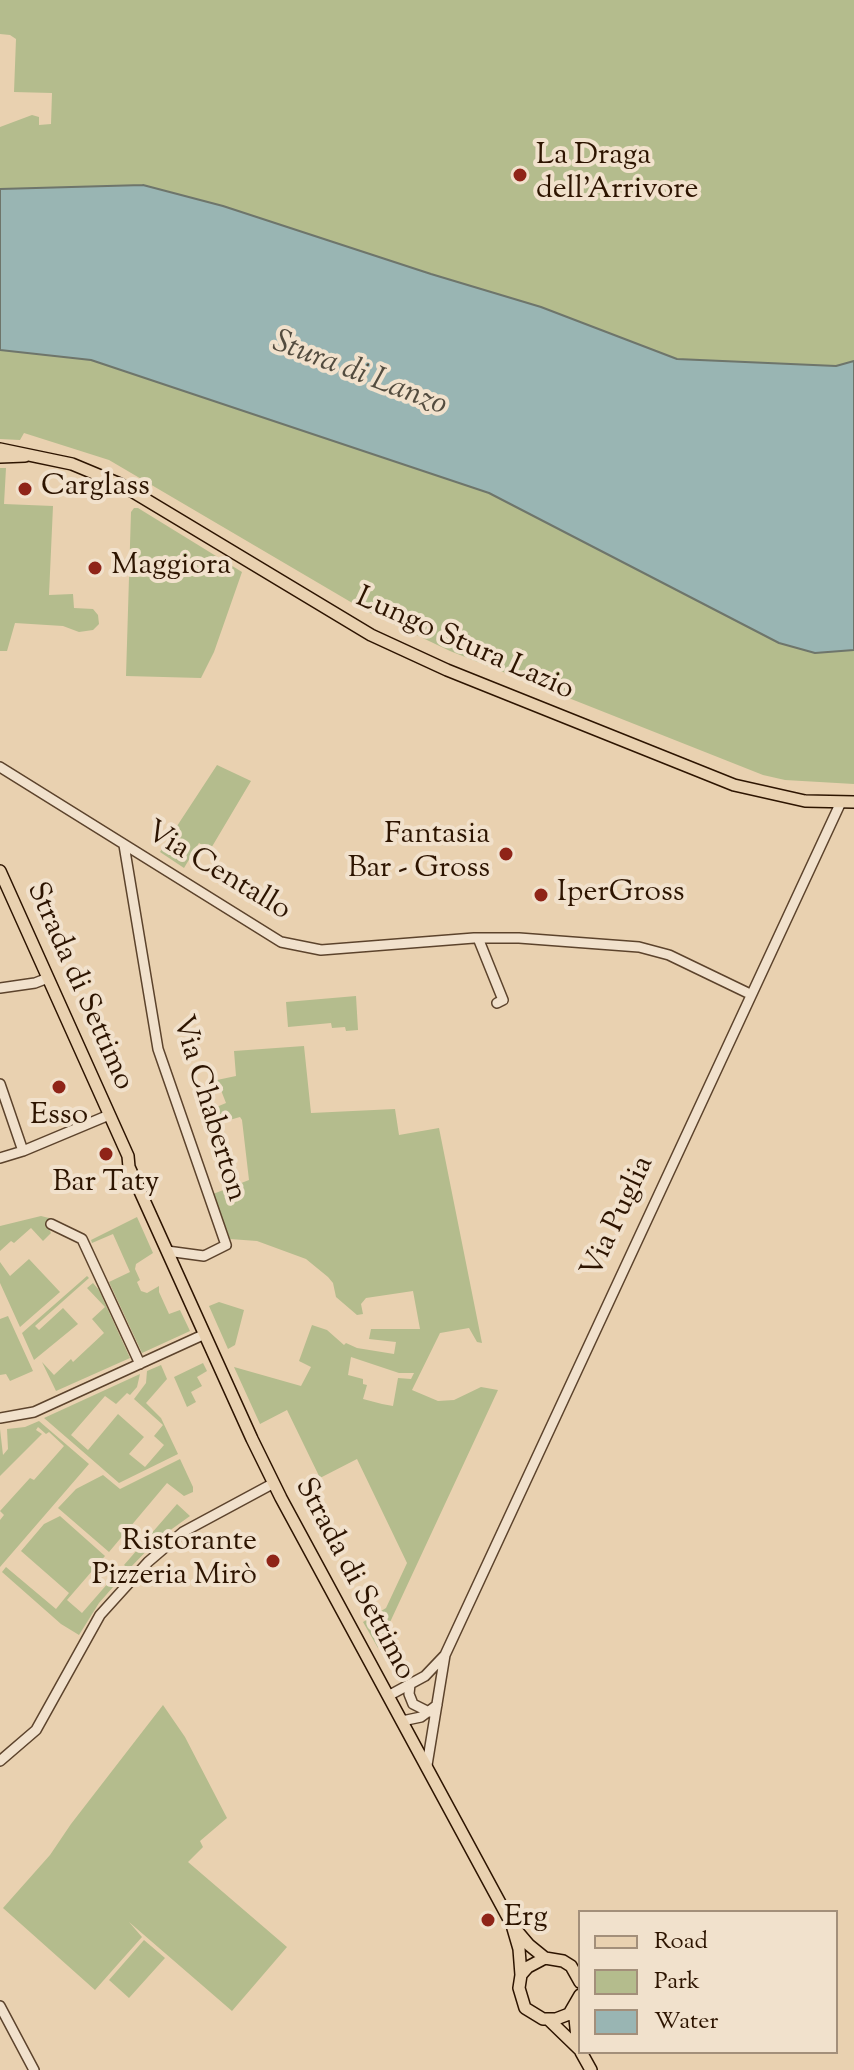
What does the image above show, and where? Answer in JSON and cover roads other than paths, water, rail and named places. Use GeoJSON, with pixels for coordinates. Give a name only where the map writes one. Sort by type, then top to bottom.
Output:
{"type":"FeatureCollection","features":[{"type":"Feature","properties":{"kind":"main road","name":"Lungo Stura Lazio"},"geometry":{"type":"LineString","coordinates":[[0,449],[72,464],[120,484],[371,635],[447,670],[734,785],[805,801],[854,802]]}},
{"type":"Feature","properties":{"kind":"main road","name":"Lungo Stura Lazio"},"geometry":{"type":"LineString","coordinates":[[0,457],[34,455]]}},
{"type":"Feature","properties":{"kind":"main road","name":"Strada di Settimo"},"geometry":{"type":"LineString","coordinates":[[0,871],[106,1117],[128,1156],[129,1167],[274,1483],[512,1925],[519,1949],[519,1988],[525,2008],[533,2015],[549,2020]]}},
{"type":"Feature","properties":{"kind":"main road","name":"Strada di Settimo"},"geometry":{"type":"LineString","coordinates":[[0,889],[45,980]]}},
{"type":"Feature","properties":{"kind":"main road","name":"Strada di Settimo"},"geometry":{"type":"LineString","coordinates":[[512,1925],[545,1958],[563,1961],[571,1966],[578,1978]]}},
{"type":"Feature","properties":{"kind":"main road"},"geometry":{"type":"LineString","coordinates":[[521,1975],[535,1961],[545,1958]]}},
{"type":"Feature","properties":{"kind":"main road"},"geometry":{"type":"LineString","coordinates":[[549,2020],[563,2017],[574,2009],[578,2000]]}},
{"type":"Feature","properties":{"kind":"main road"},"geometry":{"type":"LineString","coordinates":[[574,2009],[578,2036]]}},
{"type":"Feature","properties":{"kind":"main road"},"geometry":{"type":"LineString","coordinates":[[549,2020],[578,2048]]}},
{"type":"Feature","properties":{"kind":"street","name":"Via Centallo"},"geometry":{"type":"LineString","coordinates":[[0,767],[281,942],[321,950],[478,938],[527,938],[639,947],[669,955],[750,994]]}},
{"type":"Feature","properties":{"kind":"street","name":"Via Puglia"},"geometry":{"type":"LineString","coordinates":[[427,1765],[433,1708],[445,1655],[841,802]]}},
{"type":"Feature","properties":{"kind":"street","name":"Via Chaberton"},"geometry":{"type":"LineString","coordinates":[[124,845],[158,1049],[226,1245],[204,1256],[167,1251]]}},
{"type":"Feature","properties":{"kind":"street"},"geometry":{"type":"LineString","coordinates":[[478,938],[503,1000],[497,1003]]}},
{"type":"Feature","properties":{"kind":"street"},"geometry":{"type":"LineString","coordinates":[[0,988],[45,980]]}},
{"type":"Feature","properties":{"kind":"street"},"geometry":{"type":"LineString","coordinates":[[0,1084],[23,1151]]}},
{"type":"Feature","properties":{"kind":"street"},"geometry":{"type":"LineString","coordinates":[[0,1158],[106,1117]]}},
{"type":"Feature","properties":{"kind":"street"},"geometry":{"type":"LineString","coordinates":[[51,1224],[82,1239],[140,1364]]}},
{"type":"Feature","properties":{"kind":"street"},"geometry":{"type":"LineString","coordinates":[[0,1418],[34,1412],[205,1334]]}},
{"type":"Feature","properties":{"kind":"street"},"geometry":{"type":"LineString","coordinates":[[0,1761],[36,1730],[100,1615],[148,1562],[183,1532],[274,1483]]}},
{"type":"Feature","properties":{"kind":"street","name":"Via Puglia"},"geometry":{"type":"LineString","coordinates":[[388,1696],[425,1676],[445,1655]]}},
{"type":"Feature","properties":{"kind":"street"},"geometry":{"type":"LineString","coordinates":[[410,1684],[409,1694],[413,1704],[433,1708]]}},
{"type":"Feature","properties":{"kind":"street"},"geometry":{"type":"LineString","coordinates":[[402,1721],[421,1717],[433,1708]]}},
{"type":"Feature","properties":{"kind":"street"},"geometry":{"type":"LineString","coordinates":[[0,2006],[34,2070]]}},
{"type":"Feature","properties":{"kind":"water","name":"Stura di Lanzo"},"geometry":{"type":"Polygon","coordinates":[[[143,185],[223,206],[541,307],[677,359],[836,366],[854,361],[854,650],[815,653],[779,643],[489,493],[91,360],[0,350],[0,189],[143,185]]]}},
{"type":"Feature","properties":{"kind":"place","name":"La Draga dell'Arrivore"},"geometry":{"type":"Point","coordinates":[520,175]}},
{"type":"Feature","properties":{"kind":"place","name":"Carglass"},"geometry":{"type":"Point","coordinates":[25,489]}},
{"type":"Feature","properties":{"kind":"place","name":"Maggiora"},"geometry":{"type":"Point","coordinates":[95,568]}},
{"type":"Feature","properties":{"kind":"place","name":"Fantasia Bar - Gross"},"geometry":{"type":"Point","coordinates":[506,854]}},
{"type":"Feature","properties":{"kind":"place","name":"IperGross"},"geometry":{"type":"Point","coordinates":[541,895]}},
{"type":"Feature","properties":{"kind":"place","name":"Esso"},"geometry":{"type":"Point","coordinates":[59,1087]}},
{"type":"Feature","properties":{"kind":"place","name":"Bar Taty"},"geometry":{"type":"Point","coordinates":[106,1154]}},
{"type":"Feature","properties":{"kind":"place","name":"Ristorante Pizzeria Mirò"},"geometry":{"type":"Point","coordinates":[273,1561]}},
{"type":"Feature","properties":{"kind":"place","name":"Erg"},"geometry":{"type":"Point","coordinates":[488,1920]}}]}
